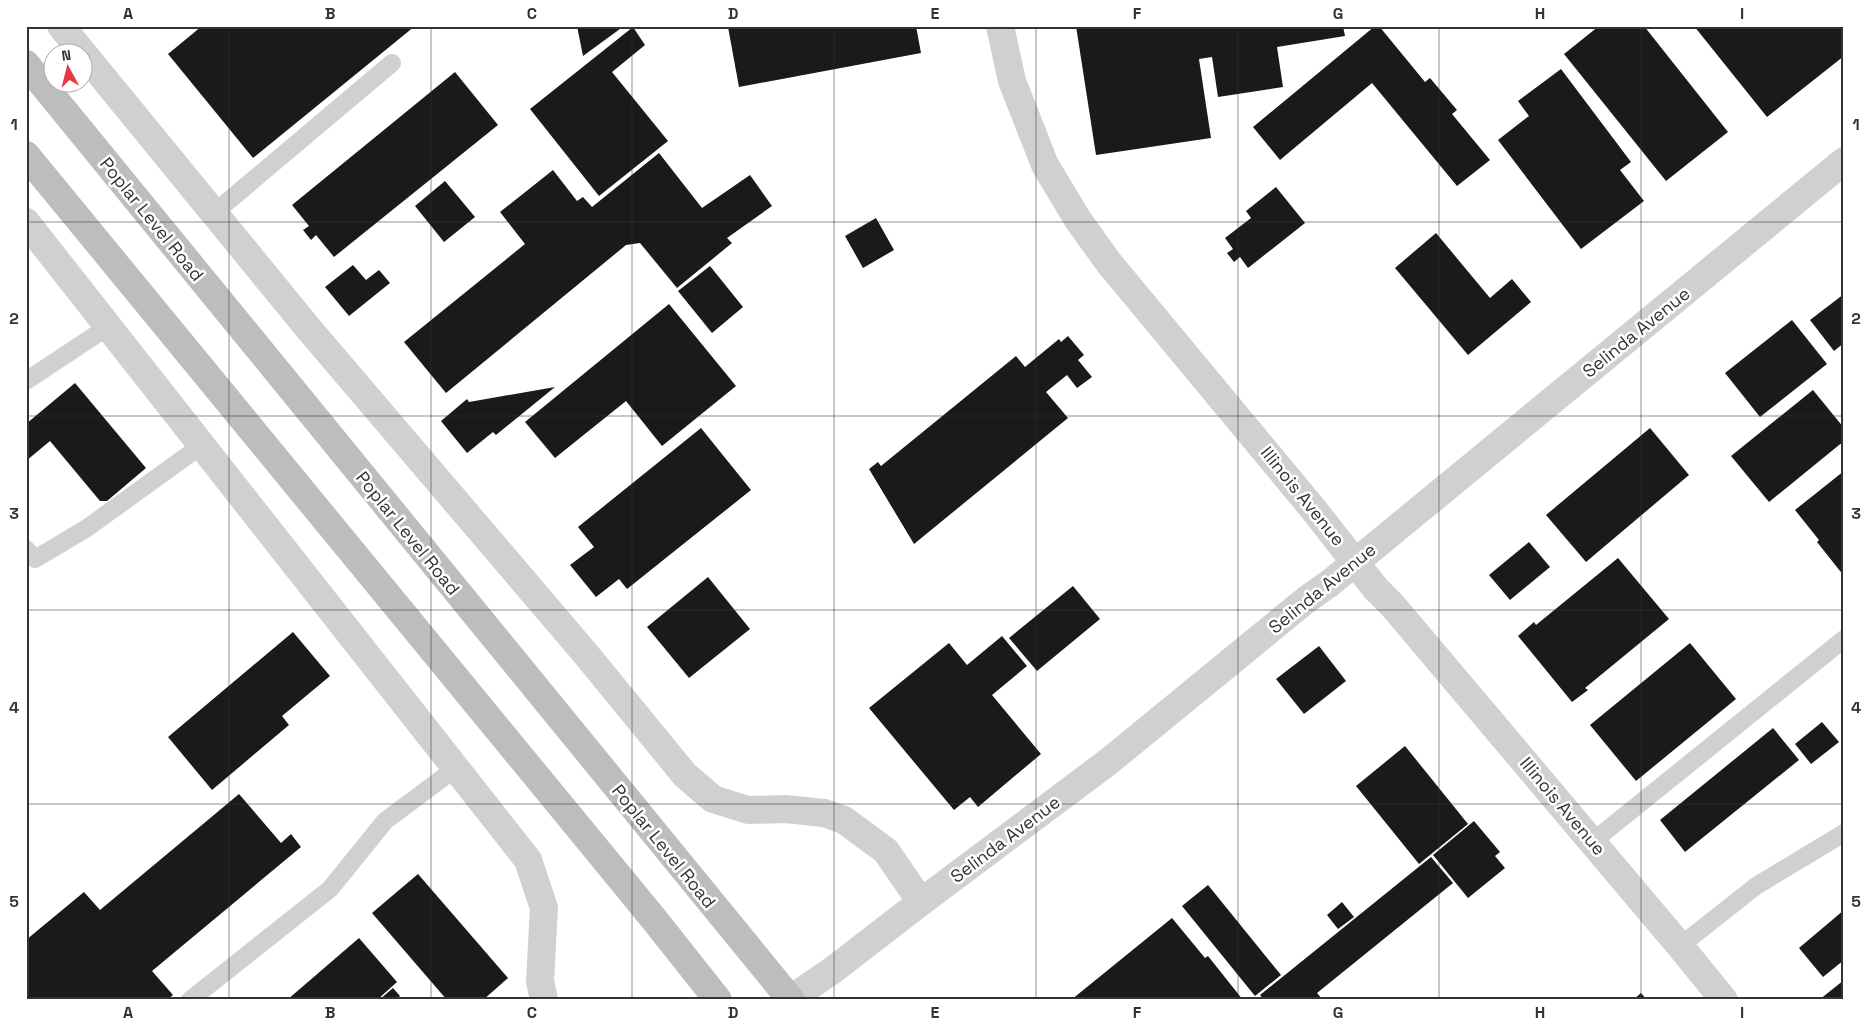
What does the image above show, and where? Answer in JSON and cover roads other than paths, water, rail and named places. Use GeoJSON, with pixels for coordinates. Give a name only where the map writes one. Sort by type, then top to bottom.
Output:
{"type":"FeatureCollection","features":[{"type":"Feature","properties":{"kind":"main road","name":"Poplar Level Road"},"geometry":{"type":"LineString","coordinates":[[26,64],[790,1000]]}},
{"type":"Feature","properties":{"kind":"main road"},"geometry":{"type":"LineString","coordinates":[[26,155],[653,918],[718,1000]]}},
{"type":"Feature","properties":{"kind":"street"},"geometry":{"type":"LineString","coordinates":[[61,26],[308,328],[586,653],[685,775],[712,799],[748,810],[786,809],[824,813],[844,820],[886,851],[921,902]]}},
{"type":"Feature","properties":{"kind":"street","name":"Illinois Avenue"},"geometry":{"type":"LineString","coordinates":[[1000,26],[1012,81],[1045,165],[1078,220],[1109,263],[1376,589],[1394,606],[1724,1000]]}},
{"type":"Feature","properties":{"kind":"street","name":"Selinda Avenue"},"geometry":{"type":"LineString","coordinates":[[790,1000],[834,970],[921,902],[1108,762],[1844,161]]}},
{"type":"Feature","properties":{"kind":"street"},"geometry":{"type":"LineString","coordinates":[[26,222],[528,860],[544,908],[540,981],[544,1000]]}},
{"type":"Feature","properties":{"kind":"lane"},"geometry":{"type":"LineString","coordinates":[[214,212],[392,63]]}},
{"type":"Feature","properties":{"kind":"lane"},"geometry":{"type":"LineString","coordinates":[[26,381],[108,326]]}},
{"type":"Feature","properties":{"kind":"lane"},"geometry":{"type":"LineString","coordinates":[[26,549],[35,559],[87,528],[202,445]]}},
{"type":"Feature","properties":{"kind":"lane"},"geometry":{"type":"LineString","coordinates":[[1592,842],[1844,639]]}},
{"type":"Feature","properties":{"kind":"lane"},"geometry":{"type":"LineString","coordinates":[[190,1000],[330,889],[384,822],[456,768]]}},
{"type":"Feature","properties":{"kind":"lane"},"geometry":{"type":"LineString","coordinates":[[1680,946],[1756,886],[1844,833]]}}]}
